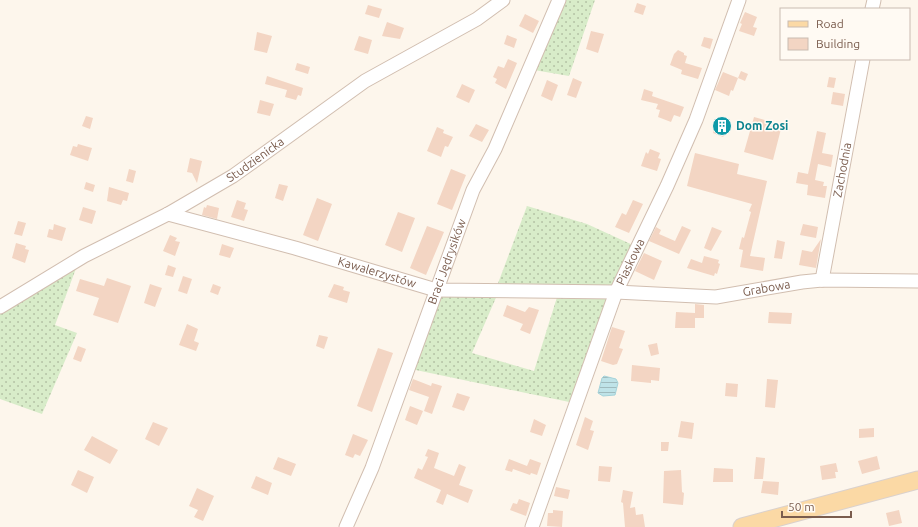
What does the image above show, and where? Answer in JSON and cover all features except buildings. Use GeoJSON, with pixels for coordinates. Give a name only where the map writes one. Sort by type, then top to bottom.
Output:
{"type":"FeatureCollection","features":[{"type":"Feature","properties":{"kind":"main road"},"geometry":{"type":"LineString","coordinates":[[742,527],[918,480]]}},
{"type":"Feature","properties":{"kind":"street","name":"Studzienicka"},"geometry":{"type":"LineString","coordinates":[[0,307],[84,256],[168,214],[233,176],[365,81],[476,19],[503,0]]}},
{"type":"Feature","properties":{"kind":"street","name":"Braci Jędrysików"},"geometry":{"type":"LineString","coordinates":[[346,527],[372,468],[473,190],[495,149],[559,0]]}},
{"type":"Feature","properties":{"kind":"street","name":"Piaskowa"},"geometry":{"type":"LineString","coordinates":[[532,527],[616,292],[667,186],[696,120],[739,0]]}},
{"type":"Feature","properties":{"kind":"street","name":"Zachodnia"},"geometry":{"type":"LineString","coordinates":[[822,280],[863,60]]}},
{"type":"Feature","properties":{"kind":"street","name":"Kawalerzystów"},"geometry":{"type":"LineString","coordinates":[[168,214],[295,248],[436,290],[616,292]]}},
{"type":"Feature","properties":{"kind":"street","name":"Grabowa"},"geometry":{"type":"LineString","coordinates":[[616,292],[716,297],[822,280],[918,281]]}},
{"type":"Feature","properties":{"kind":"green space"},"geometry":{"type":"Polygon","coordinates":[[[565,0],[595,0],[569,76],[534,70],[565,0]]]}},
{"type":"Feature","properties":{"kind":"green space"},"geometry":{"type":"Polygon","coordinates":[[[527,206],[587,224],[635,246],[614,290],[497,286],[527,206]]]}},
{"type":"Feature","properties":{"kind":"green space"},"geometry":{"type":"Polygon","coordinates":[[[78,263],[55,325],[77,333],[42,414],[0,399],[0,310],[78,263]]]}},
{"type":"Feature","properties":{"kind":"green space"},"geometry":{"type":"Polygon","coordinates":[[[438,292],[498,293],[472,353],[534,371],[558,294],[612,295],[574,403],[411,369],[438,292]]]}},
{"type":"Feature","properties":{"kind":"water"},"geometry":{"type":"Polygon","coordinates":[[[604,376],[616,379],[618,383],[615,395],[603,396],[598,393],[602,378],[604,376]]]}},
{"type":"Feature","properties":{"kind":"place","name":"Dom Zosi"},"geometry":{"type":"Point","coordinates":[722,126]}}]}
